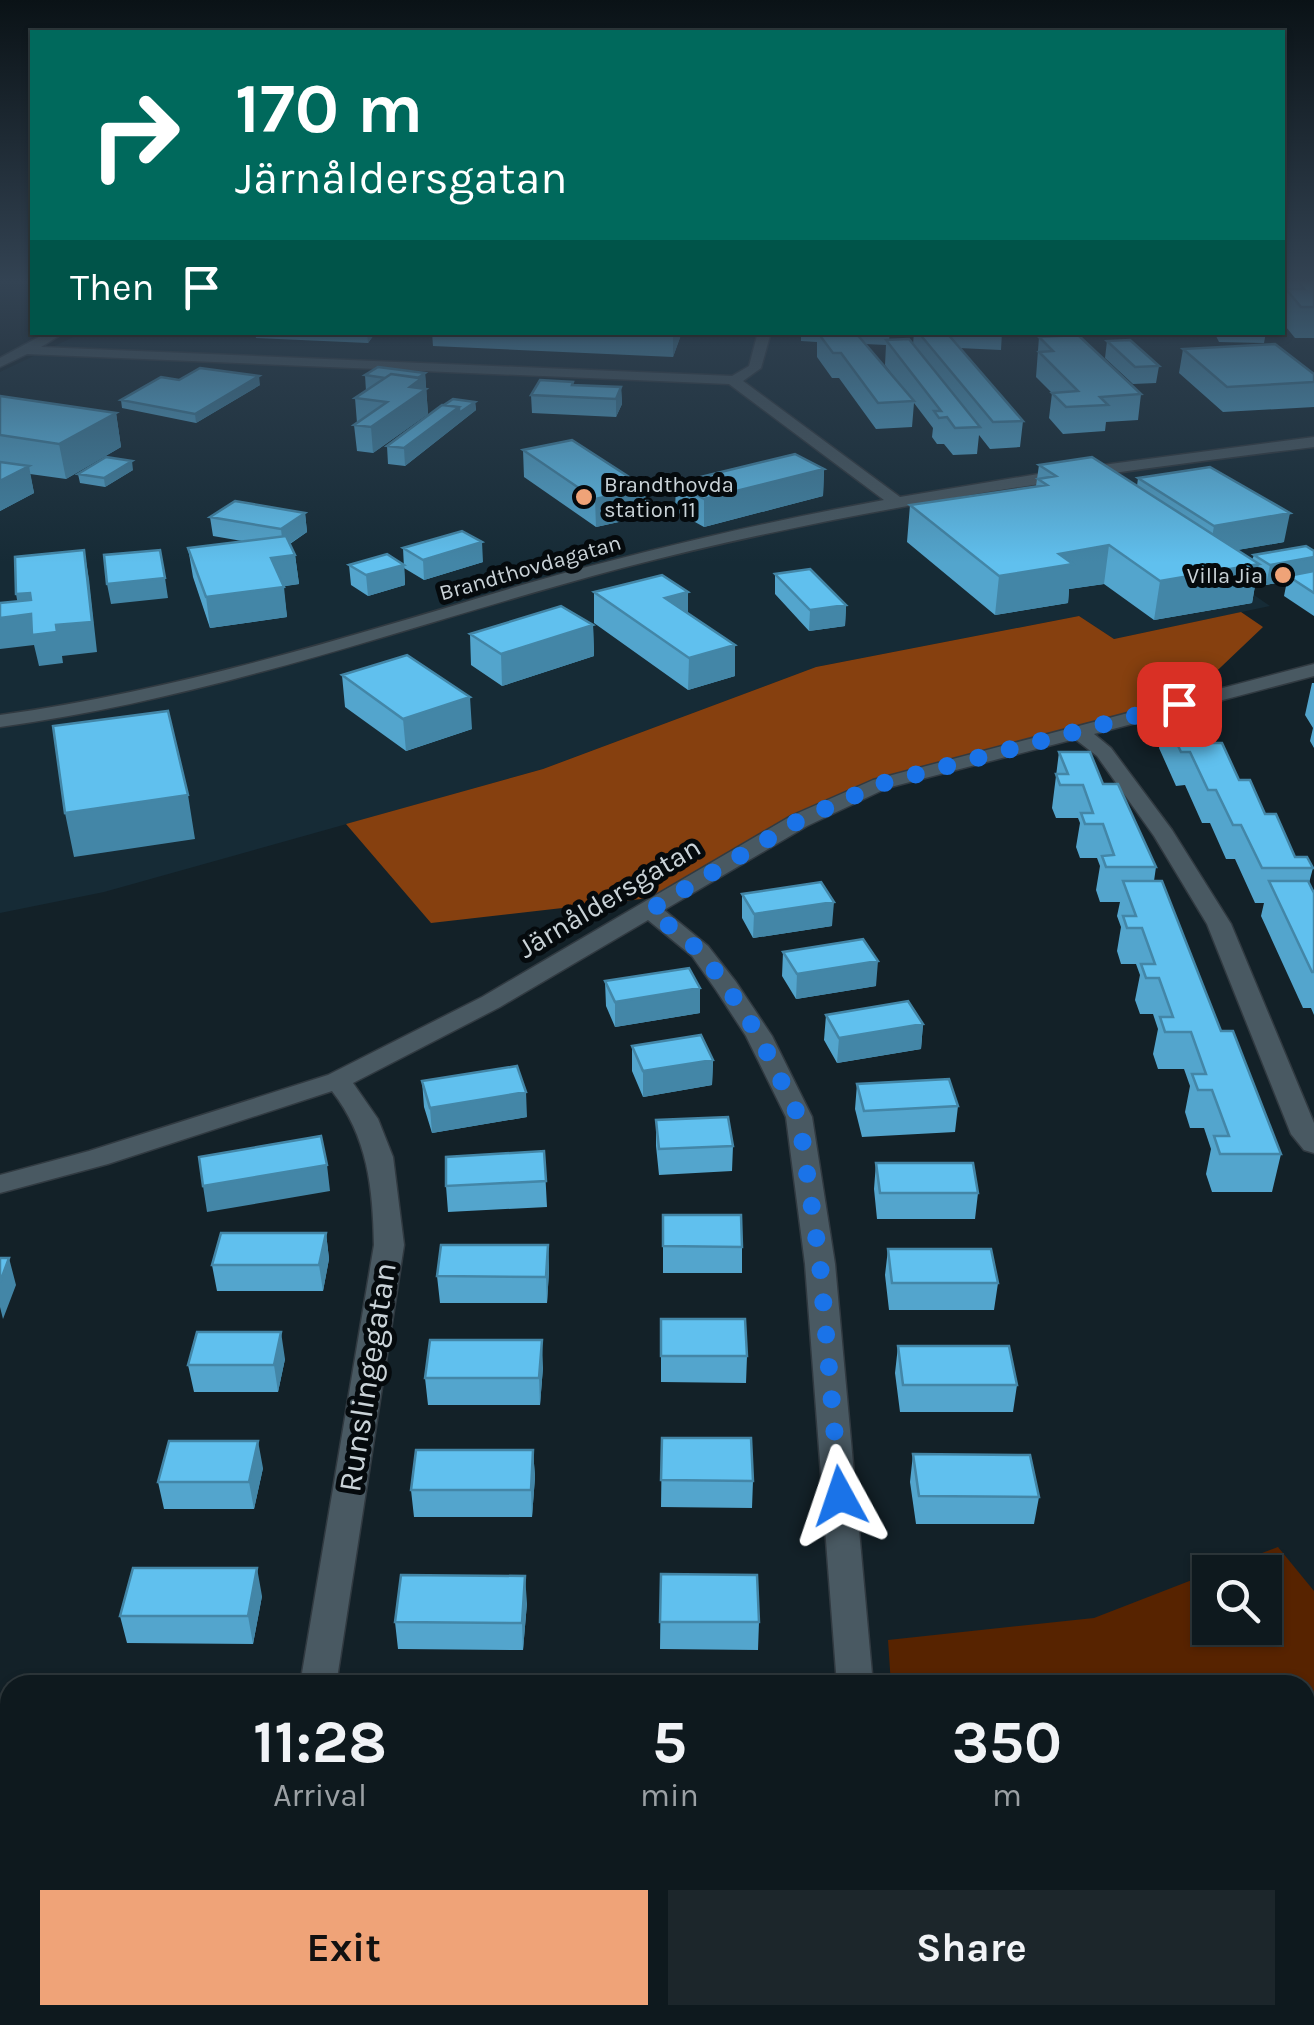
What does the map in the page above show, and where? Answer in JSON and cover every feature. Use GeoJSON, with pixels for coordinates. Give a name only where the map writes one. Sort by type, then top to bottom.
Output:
{"type":"FeatureCollection","features":[{"type":"Feature","properties":{"kind":"street"},"geometry":{"type":"LineString","coordinates":[[580,374],[733,380],[750,374]]}},
{"type":"Feature","properties":{"kind":"street"},"geometry":{"type":"LineString","coordinates":[[733,380],[896,502]]}},
{"type":"Feature","properties":{"kind":"street","name":"Brandthovdagatan"},"geometry":{"type":"LineString","coordinates":[[0,721],[102,708],[265,671],[613,566],[896,502],[1314,442]]}},
{"type":"Feature","properties":{"kind":"street","name":"Järnåldersgatan"},"geometry":{"type":"LineString","coordinates":[[0,1184],[98,1158],[337,1081],[491,1002],[748,849],[856,794],[916,773],[1314,670]]}},
{"type":"Feature","properties":{"kind":"street"},"geometry":{"type":"LineString","coordinates":[[1077,730],[1104,752],[1164,836],[1219,924],[1305,1134],[1314,1144]]}},
{"type":"Feature","properties":{"kind":"street"},"geometry":{"type":"LineString","coordinates":[[650,910],[700,951],[727,987],[759,1036],[799,1117],[820,1264],[853,1675]]}},
{"type":"Feature","properties":{"kind":"street","name":"Runslingegatan"},"geometry":{"type":"LineString","coordinates":[[320,1675],[389,1245],[388,1195],[379,1146],[354,1100],[337,1081]]}},
{"type":"Feature","properties":{"kind":"shaded area"},"geometry":{"type":"Polygon","coordinates":[[[0,374],[1314,374],[1314,558],[1225,575],[1270,606],[1114,639],[1079,616],[816,667],[543,769],[104,892],[0,913],[0,374]]]}},
{"type":"Feature","properties":{"kind":"shaded area"},"geometry":{"type":"Polygon","coordinates":[[[1241,612],[1263,627],[1201,686],[1085,727],[868,788],[667,896],[431,923],[346,824],[543,769],[816,667],[1079,616],[1114,639],[1241,612]]]}},
{"type":"Feature","properties":{"kind":"shaded area"},"geometry":{"type":"Polygon","coordinates":[[[1278,1547],[1314,1591],[1314,1675],[890,1675],[888,1640],[1094,1618],[1192,1580],[1192,1645],[1282,1645],[1282,1555],[1257,1555],[1278,1547]]]}},
{"type":"Feature","properties":{"kind":"building"},"geometry":{"type":"Polygon","coordinates":[[[190,374],[259,376],[195,414],[121,400],[161,377],[179,380],[190,374]]]}},
{"type":"Feature","properties":{"kind":"building"},"geometry":{"type":"Polygon","coordinates":[[[367,374],[424,374],[418,378],[367,374]]]}},
{"type":"Feature","properties":{"kind":"building"},"geometry":{"type":"Polygon","coordinates":[[[391,374],[422,378],[410,387],[426,389],[371,427],[354,425],[387,402],[355,398],[391,374]]]}},
{"type":"Feature","properties":{"kind":"building"},"geometry":{"type":"Polygon","coordinates":[[[856,374],[890,374],[914,401],[878,403],[856,374]]]}},
{"type":"Feature","properties":{"kind":"building"},"geometry":{"type":"Polygon","coordinates":[[[912,374],[937,374],[980,427],[955,428],[947,417],[939,418],[934,411],[941,411],[912,374]]]}},
{"type":"Feature","properties":{"kind":"building"},"geometry":{"type":"Polygon","coordinates":[[[953,374],[982,374],[1023,421],[993,422],[953,374]]]}},
{"type":"Feature","properties":{"kind":"building"},"geometry":{"type":"Polygon","coordinates":[[[1060,374],[1119,374],[1141,394],[1100,397],[1108,405],[1066,407],[1052,393],[1078,391],[1060,374]]]}},
{"type":"Feature","properties":{"kind":"building"},"geometry":{"type":"Polygon","coordinates":[[[1211,374],[1314,374],[1314,382],[1227,387],[1211,374]]]}},
{"type":"Feature","properties":{"kind":"building"},"geometry":{"type":"Polygon","coordinates":[[[540,380],[621,387],[616,399],[531,395],[540,380]]]}},
{"type":"Feature","properties":{"kind":"building"},"geometry":{"type":"Polygon","coordinates":[[[0,396],[116,413],[59,444],[0,435],[0,396]]]}},
{"type":"Feature","properties":{"kind":"building"},"geometry":{"type":"Polygon","coordinates":[[[453,399],[475,402],[459,413],[459,407],[444,405],[453,399]]]}},
{"type":"Feature","properties":{"kind":"building"},"geometry":{"type":"Polygon","coordinates":[[[442,405],[459,407],[404,448],[387,446],[442,405]]]}},
{"type":"Feature","properties":{"kind":"building"},"geometry":{"type":"Polygon","coordinates":[[[572,440],[646,488],[595,499],[523,450],[572,440]]]}},
{"type":"Feature","properties":{"kind":"building"},"geometry":{"type":"Polygon","coordinates":[[[795,454],[824,469],[704,499],[676,483],[795,454]]]}},
{"type":"Feature","properties":{"kind":"building"},"geometry":{"type":"Polygon","coordinates":[[[106,457],[132,461],[104,478],[78,474],[106,457]]]}},
{"type":"Feature","properties":{"kind":"building"},"geometry":{"type":"Polygon","coordinates":[[[1092,457],[1259,564],[1160,581],[1109,545],[1059,554],[1073,564],[999,576],[910,505],[1047,485],[1038,479],[1056,476],[1039,465],[1092,457]]]}},
{"type":"Feature","properties":{"kind":"building"},"geometry":{"type":"Polygon","coordinates":[[[0,462],[29,466],[0,481],[0,462]]]}},
{"type":"Feature","properties":{"kind":"building"},"geometry":{"type":"Polygon","coordinates":[[[1210,467],[1290,513],[1214,526],[1138,478],[1210,467]]]}},
{"type":"Feature","properties":{"kind":"building"},"geometry":{"type":"Polygon","coordinates":[[[235,501],[305,513],[281,529],[210,517],[235,501]]]}},
{"type":"Feature","properties":{"kind":"building"},"geometry":{"type":"Polygon","coordinates":[[[462,531],[482,542],[423,560],[403,548],[462,531]]]}},
{"type":"Feature","properties":{"kind":"building"},"geometry":{"type":"Polygon","coordinates":[[[286,536],[295,555],[271,558],[284,587],[206,597],[188,548],[286,536]]]}},
{"type":"Feature","properties":{"kind":"building"},"geometry":{"type":"Polygon","coordinates":[[[1306,546],[1314,551],[1314,557],[1270,565],[1254,555],[1306,546]]]}},
{"type":"Feature","properties":{"kind":"building"},"geometry":{"type":"Polygon","coordinates":[[[84,550],[92,622],[56,625],[57,632],[32,635],[31,614],[0,618],[0,603],[31,600],[30,593],[16,594],[15,557],[84,550]]]}},
{"type":"Feature","properties":{"kind":"building"},"geometry":{"type":"Polygon","coordinates":[[[160,550],[165,578],[107,584],[104,555],[160,550]]]}},
{"type":"Feature","properties":{"kind":"building"},"geometry":{"type":"Polygon","coordinates":[[[387,554],[404,565],[366,575],[349,565],[387,554]]]}},
{"type":"Feature","properties":{"kind":"building"},"geometry":{"type":"Polygon","coordinates":[[[810,569],[846,605],[810,610],[775,574],[810,569]]]}},
{"type":"Feature","properties":{"kind":"building"},"geometry":{"type":"Polygon","coordinates":[[[1314,571],[1314,593],[1288,576],[1314,571]]]}},
{"type":"Feature","properties":{"kind":"building"},"geometry":{"type":"Polygon","coordinates":[[[662,575],[688,592],[665,598],[735,645],[689,658],[594,592],[662,575]]]}},
{"type":"Feature","properties":{"kind":"building"},"geometry":{"type":"Polygon","coordinates":[[[561,606],[593,625],[501,654],[470,634],[561,606]]]}},
{"type":"Feature","properties":{"kind":"building"},"geometry":{"type":"Polygon","coordinates":[[[407,655],[470,697],[403,719],[342,675],[407,655]]]}},
{"type":"Feature","properties":{"kind":"building"},"geometry":{"type":"Polygon","coordinates":[[[168,711],[188,795],[65,813],[53,726],[168,711]]]}},
{"type":"Feature","properties":{"kind":"building"},"geometry":{"type":"Polygon","coordinates":[[[1198,715],[1212,743],[1222,743],[1239,780],[1250,780],[1265,814],[1276,814],[1295,857],[1307,857],[1313,868],[1262,868],[1241,825],[1233,825],[1216,790],[1208,790],[1190,752],[1181,752],[1164,716],[1198,715]]]}},
{"type":"Feature","properties":{"kind":"building"},"geometry":{"type":"Polygon","coordinates":[[[1059,752],[1090,752],[1103,784],[1118,784],[1156,867],[1106,867],[1102,856],[1114,855],[1103,824],[1085,824],[1081,813],[1093,813],[1083,785],[1060,785],[1056,774],[1068,774],[1059,752]]]}},
{"type":"Feature","properties":{"kind":"building"},"geometry":{"type":"Polygon","coordinates":[[[1123,881],[1162,881],[1221,1031],[1233,1031],[1281,1154],[1220,1154],[1214,1136],[1229,1136],[1212,1090],[1198,1090],[1192,1074],[1206,1074],[1191,1032],[1165,1032],[1160,1017],[1173,1017],[1159,978],[1146,978],[1141,964],[1155,964],[1142,928],[1127,928],[1123,916],[1136,916],[1123,881]]]}},
{"type":"Feature","properties":{"kind":"building"},"geometry":{"type":"Polygon","coordinates":[[[1269,881],[1308,881],[1314,893],[1314,972],[1312,972],[1269,881]]]}},
{"type":"Feature","properties":{"kind":"building"},"geometry":{"type":"Polygon","coordinates":[[[821,882],[834,902],[754,914],[742,894],[821,882]]]}},
{"type":"Feature","properties":{"kind":"building"},"geometry":{"type":"Polygon","coordinates":[[[863,939],[878,961],[797,974],[783,952],[863,939]]]}},
{"type":"Feature","properties":{"kind":"building"},"geometry":{"type":"Polygon","coordinates":[[[689,968],[700,988],[615,1002],[605,981],[689,968]]]}},
{"type":"Feature","properties":{"kind":"building"},"geometry":{"type":"Polygon","coordinates":[[[908,1001],[923,1024],[839,1038],[826,1015],[908,1001]]]}},
{"type":"Feature","properties":{"kind":"building"},"geometry":{"type":"Polygon","coordinates":[[[701,1035],[713,1060],[643,1071],[632,1046],[701,1035]]]}},
{"type":"Feature","properties":{"kind":"building"},"geometry":{"type":"Polygon","coordinates":[[[517,1066],[526,1092],[430,1108],[422,1081],[517,1066]]]}},
{"type":"Feature","properties":{"kind":"building"},"geometry":{"type":"Polygon","coordinates":[[[949,1079],[958,1106],[864,1111],[857,1084],[949,1079]]]}},
{"type":"Feature","properties":{"kind":"building"},"geometry":{"type":"Polygon","coordinates":[[[728,1117],[733,1146],[659,1149],[656,1120],[728,1117]]]}},
{"type":"Feature","properties":{"kind":"building"},"geometry":{"type":"Polygon","coordinates":[[[321,1136],[327,1165],[203,1186],[199,1157],[321,1136]]]}},
{"type":"Feature","properties":{"kind":"building"},"geometry":{"type":"Polygon","coordinates":[[[544,1151],[546,1181],[446,1186],[446,1157],[544,1151]]]}},
{"type":"Feature","properties":{"kind":"building"},"geometry":{"type":"Polygon","coordinates":[[[876,1163],[973,1163],[978,1193],[880,1193],[876,1163]]]}},
{"type":"Feature","properties":{"kind":"building"},"geometry":{"type":"Polygon","coordinates":[[[663,1215],[741,1215],[742,1247],[663,1246],[663,1215]]]}},
{"type":"Feature","properties":{"kind":"building"},"geometry":{"type":"Polygon","coordinates":[[[221,1233],[326,1233],[319,1265],[212,1265],[221,1233]]]}},
{"type":"Feature","properties":{"kind":"building"},"geometry":{"type":"Polygon","coordinates":[[[441,1245],[548,1245],[546,1277],[437,1276],[441,1245]]]}},
{"type":"Feature","properties":{"kind":"building"},"geometry":{"type":"Polygon","coordinates":[[[888,1249],[991,1249],[998,1283],[892,1283],[888,1249]]]}},
{"type":"Feature","properties":{"kind":"building"},"geometry":{"type":"Polygon","coordinates":[[[0,1258],[9,1258],[0,1282],[0,1258]]]}},
{"type":"Feature","properties":{"kind":"building"},"geometry":{"type":"Polygon","coordinates":[[[661,1319],[745,1319],[747,1356],[661,1356],[661,1319]]]}},
{"type":"Feature","properties":{"kind":"building"},"geometry":{"type":"Polygon","coordinates":[[[197,1332],[281,1332],[274,1365],[188,1365],[197,1332]]]}},
{"type":"Feature","properties":{"kind":"building"},"geometry":{"type":"Polygon","coordinates":[[[430,1340],[542,1340],[539,1378],[425,1378],[430,1340]]]}},
{"type":"Feature","properties":{"kind":"building"},"geometry":{"type":"Polygon","coordinates":[[[898,1346],[1009,1346],[1017,1385],[903,1385],[898,1346]]]}},
{"type":"Feature","properties":{"kind":"building"},"geometry":{"type":"Polygon","coordinates":[[[662,1438],[751,1438],[753,1481],[661,1480],[662,1438]]]}},
{"type":"Feature","properties":{"kind":"building"},"geometry":{"type":"Polygon","coordinates":[[[169,1441],[258,1441],[249,1482],[158,1482],[169,1441]]]}},
{"type":"Feature","properties":{"kind":"building"},"geometry":{"type":"Polygon","coordinates":[[[416,1450],[533,1450],[531,1490],[411,1490],[416,1450]]]}},
{"type":"Feature","properties":{"kind":"building"},"geometry":{"type":"Polygon","coordinates":[[[913,1454],[1030,1455],[1039,1497],[919,1496],[913,1454]]]}},
{"type":"Feature","properties":{"kind":"building"},"geometry":{"type":"Polygon","coordinates":[[[133,1568],[257,1568],[248,1616],[120,1616],[133,1568]]]}},
{"type":"Feature","properties":{"kind":"building"},"geometry":{"type":"Polygon","coordinates":[[[661,1574],[757,1575],[759,1622],[660,1622],[661,1574]]]}},
{"type":"Feature","properties":{"kind":"building"},"geometry":{"type":"Polygon","coordinates":[[[401,1575],[525,1576],[522,1623],[395,1622],[401,1575]]]}},
{"type":"Feature","properties":{"kind":"place","name":"Brandthovda station 11"},"geometry":{"type":"Point","coordinates":[584,497]}},
{"type":"Feature","properties":{"kind":"place","name":"Villa Jia"},"geometry":{"type":"Point","coordinates":[1283,575]}},
{"type":"Feature","properties":{"kind":"route"},"geometry":{"type":"LineString","coordinates":[[840,1496],[820,1264],[799,1117],[759,1036],[727,987],[700,951],[650,910],[798,821],[880,784],[1179,704]]}}]}
